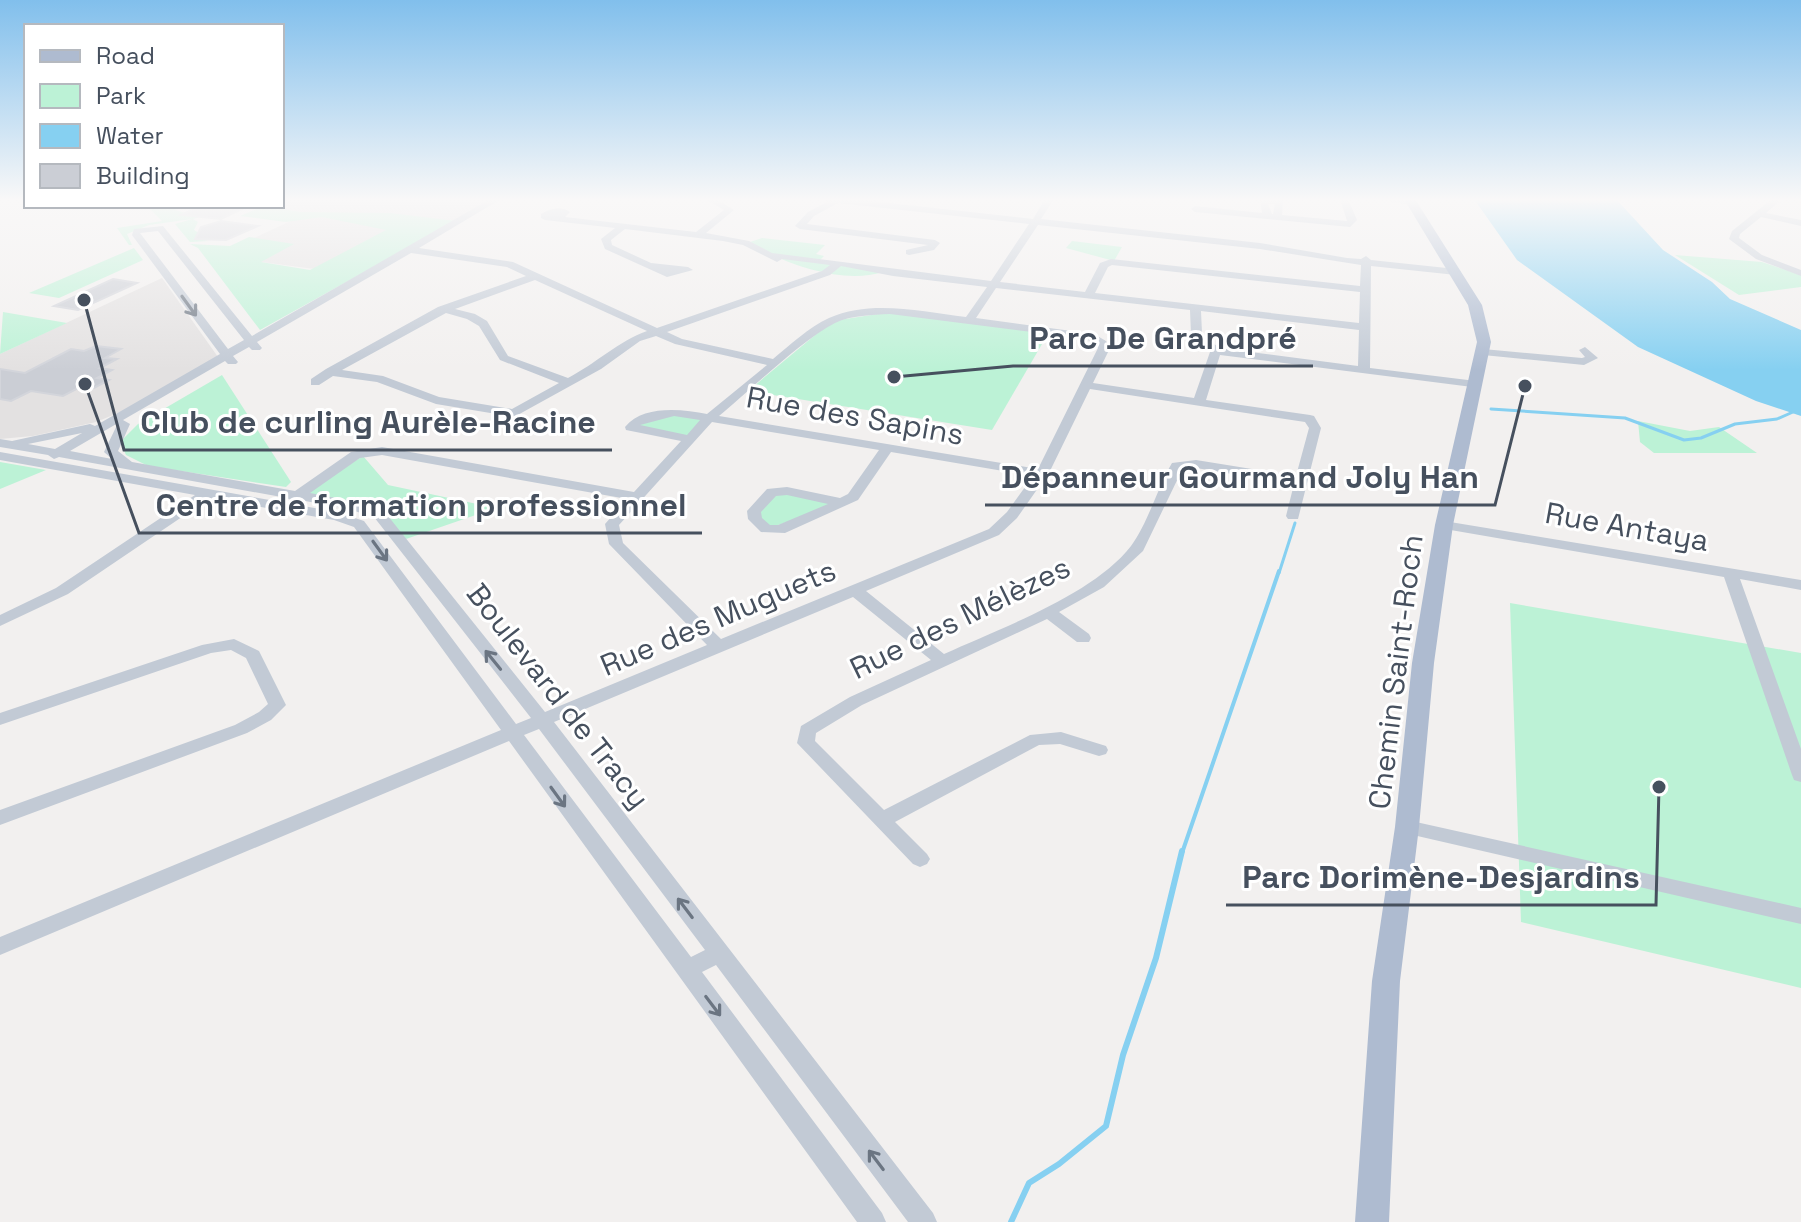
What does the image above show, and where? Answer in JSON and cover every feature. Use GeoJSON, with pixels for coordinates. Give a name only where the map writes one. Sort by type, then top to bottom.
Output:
{"type":"FeatureCollection","features":[{"type":"Feature","properties":{"kind":"main road","name":"Chemin Saint-Roch"},"geometry":{"type":"LineString","coordinates":[[1372,1222],[1386,981],[1407,827],[1423,663],[1444,525],[1483,352],[1479,315],[1445,256]]}},
{"type":"Feature","properties":{"kind":"street"},"geometry":{"type":"LineString","coordinates":[[152,256],[229,359]]}},
{"type":"Feature","properties":{"kind":"street"},"geometry":{"type":"LineString","coordinates":[[183,256],[254,345]]}},
{"type":"Feature","properties":{"kind":"street"},"geometry":{"type":"LineString","coordinates":[[57,460],[407,256]]}},
{"type":"Feature","properties":{"kind":"street"},"geometry":{"type":"LineString","coordinates":[[462,256],[489,259],[536,276],[655,332],[705,350],[775,363]]}},
{"type":"Feature","properties":{"kind":"street"},"geometry":{"type":"LineString","coordinates":[[628,256],[650,266]]}},
{"type":"Feature","properties":{"kind":"street"},"geometry":{"type":"LineString","coordinates":[[771,256],[826,273],[893,273]]}},
{"type":"Feature","properties":{"kind":"street"},"geometry":{"type":"LineString","coordinates":[[777,256],[893,273],[1364,327]]}},
{"type":"Feature","properties":{"kind":"street"},"geometry":{"type":"LineString","coordinates":[[893,273],[906,256]]}},
{"type":"Feature","properties":{"kind":"street"},"geometry":{"type":"LineString","coordinates":[[720,648],[616,544],[612,524],[709,418],[818,328],[847,315],[890,311],[970,320],[1013,256]]}},
{"type":"Feature","properties":{"kind":"street"},"geometry":{"type":"LineString","coordinates":[[1332,256],[1454,270]]}},
{"type":"Feature","properties":{"kind":"street"},"geometry":{"type":"LineString","coordinates":[[1757,256],[1801,273]]}},
{"type":"Feature","properties":{"kind":"street"},"geometry":{"type":"LineString","coordinates":[[1364,371],[1366,261]]}},
{"type":"Feature","properties":{"kind":"street"},"geometry":{"type":"LineString","coordinates":[[1089,295],[1104,265],[1111,262],[1366,290]]}},
{"type":"Feature","properties":{"kind":"street"},"geometry":{"type":"LineString","coordinates":[[330,372],[379,379],[423,396],[506,413],[521,411],[602,364],[626,344],[826,273],[839,263]]}},
{"type":"Feature","properties":{"kind":"street"},"geometry":{"type":"LineString","coordinates":[[315,382],[353,355],[442,309],[484,290],[536,276]]}},
{"type":"Feature","properties":{"kind":"street"},"geometry":{"type":"LineString","coordinates":[[1195,307],[1197,334],[1216,351],[1476,385]]}},
{"type":"Feature","properties":{"kind":"street"},"geometry":{"type":"LineString","coordinates":[[442,309],[481,320],[488,325],[504,358],[570,383]]}},
{"type":"Feature","properties":{"kind":"street","name":"Rue des Muguets"},"geometry":{"type":"LineString","coordinates":[[1,940],[543,721],[994,532],[1007,521],[1040,473],[1104,348],[1097,339],[970,320]]}},
{"type":"Feature","properties":{"kind":"street"},"geometry":{"type":"LineString","coordinates":[[1483,352],[1584,362],[1592,358],[1585,350]]}},
{"type":"Feature","properties":{"kind":"street"},"geometry":{"type":"LineString","coordinates":[[1199,401],[1216,351]]}},
{"type":"Feature","properties":{"kind":"street"},"geometry":{"type":"LineString","coordinates":[[1085,385],[1298,415],[1314,423],[1293,516]]}},
{"type":"Feature","properties":{"kind":"street","name":"Rue des Sapins"},"geometry":{"type":"LineString","coordinates":[[689,439],[631,427],[637,421],[668,413],[1040,473]]}},
{"type":"Feature","properties":{"kind":"street"},"geometry":{"type":"LineString","coordinates":[[0,443],[65,434],[124,419]]}},
{"type":"Feature","properties":{"kind":"street"},"geometry":{"type":"LineString","coordinates":[[57,460],[74,456],[124,419]]}},
{"type":"Feature","properties":{"kind":"street"},"geometry":{"type":"LineString","coordinates":[[124,419],[111,452],[120,461],[135,466]]}},
{"type":"Feature","properties":{"kind":"street","name":"Boulevard de Tracy"},"geometry":{"type":"LineString","coordinates":[[0,443],[57,460],[206,494],[337,516],[359,524],[873,1222]]}},
{"type":"Feature","properties":{"kind":"street"},"geometry":{"type":"LineString","coordinates":[[842,503],[777,490],[768,494],[752,515],[766,529],[780,530],[842,503],[853,497],[888,447]]}},
{"type":"Feature","properties":{"kind":"street"},"geometry":{"type":"LineString","coordinates":[[282,507],[356,455],[382,451],[635,496]]}},
{"type":"Feature","properties":{"kind":"street","name":"Boulevard de Tracy"},"geometry":{"type":"LineString","coordinates":[[0,456],[39,464],[57,460]]}},
{"type":"Feature","properties":{"kind":"street","name":"Boulevard de Tracy"},"geometry":{"type":"LineString","coordinates":[[74,456],[379,514],[434,588],[543,721],[924,1222]]}},
{"type":"Feature","properties":{"kind":"street","name":"Rue des Mélèzes"},"geometry":{"type":"LineString","coordinates":[[920,859],[806,743],[807,730],[856,701],[1048,612],[1099,584],[1131,556],[1151,525],[1177,466],[1196,464],[1302,481]]}},
{"type":"Feature","properties":{"kind":"street"},"geometry":{"type":"LineString","coordinates":[[0,621],[62,591],[223,482]]}},
{"type":"Feature","properties":{"kind":"street","name":"Rue Antaya"},"geometry":{"type":"LineString","coordinates":[[1444,525],[1801,585]]}},
{"type":"Feature","properties":{"kind":"street"},"geometry":{"type":"LineString","coordinates":[[1730,573],[1801,775]]}},
{"type":"Feature","properties":{"kind":"street"},"geometry":{"type":"LineString","coordinates":[[413,595],[434,588]]}},
{"type":"Feature","properties":{"kind":"street"},"geometry":{"type":"LineString","coordinates":[[856,591],[943,661]]}},
{"type":"Feature","properties":{"kind":"street"},"geometry":{"type":"LineString","coordinates":[[1048,612],[1083,638]]}},
{"type":"Feature","properties":{"kind":"street"},"geometry":{"type":"LineString","coordinates":[[0,719],[208,649],[234,644],[253,655],[277,705],[265,716],[241,729],[0,818]]}},
{"type":"Feature","properties":{"kind":"street"},"geometry":{"type":"LineString","coordinates":[[882,820],[1036,739],[1061,738],[1099,750]]}},
{"type":"Feature","properties":{"kind":"street"},"geometry":{"type":"LineString","coordinates":[[1407,827],[1801,916]]}},
{"type":"Feature","properties":{"kind":"street"},"geometry":{"type":"LineString","coordinates":[[686,970],[719,953]]}},
{"type":"Feature","properties":{"kind":"shaded area"},"geometry":{"type":"Polygon","coordinates":[[[215,256],[393,256],[360,275],[215,256]]]}},
{"type":"Feature","properties":{"kind":"shaded area"},"geometry":{"type":"Polygon","coordinates":[[[162,278],[218,357],[123,411],[96,422],[33,436],[0,439],[0,354],[162,278]]]}},
{"type":"Feature","properties":{"kind":"green space"},"geometry":{"type":"Polygon","coordinates":[[[115,256],[140,256],[143,260],[59,298],[29,293],[115,256]]]}},
{"type":"Feature","properties":{"kind":"green space"},"geometry":{"type":"Polygon","coordinates":[[[204,256],[272,256],[261,262],[310,270],[337,256],[393,256],[260,330],[204,256]]]}},
{"type":"Feature","properties":{"kind":"green space"},"geometry":{"type":"Polygon","coordinates":[[[774,256],[824,256],[819,261],[883,272],[849,276],[831,274],[774,256]]]}},
{"type":"Feature","properties":{"kind":"green space"},"geometry":{"type":"Polygon","coordinates":[[[1096,256],[1117,256],[1114,261],[1096,256]]]}},
{"type":"Feature","properties":{"kind":"green space"},"geometry":{"type":"Polygon","coordinates":[[[1677,256],[1762,262],[1801,275],[1801,287],[1739,295],[1677,256]]]}},
{"type":"Feature","properties":{"kind":"green space"},"geometry":{"type":"Polygon","coordinates":[[[3,312],[67,323],[0,354],[3,312]]]}},
{"type":"Feature","properties":{"kind":"green space"},"geometry":{"type":"Polygon","coordinates":[[[891,312],[1049,332],[992,430],[748,391],[832,321],[891,312]]]}},
{"type":"Feature","properties":{"kind":"green space"},"geometry":{"type":"Polygon","coordinates":[[[222,375],[291,482],[286,487],[148,466],[126,455],[120,442],[138,424],[222,375]]]}},
{"type":"Feature","properties":{"kind":"green space"},"geometry":{"type":"Polygon","coordinates":[[[671,414],[709,418],[687,437],[638,430],[639,421],[671,414]]]}},
{"type":"Feature","properties":{"kind":"green space"},"geometry":{"type":"Polygon","coordinates":[[[1638,421],[1690,431],[1719,427],[1757,453],[1654,453],[1640,442],[1638,421]]]}},
{"type":"Feature","properties":{"kind":"green space"},"geometry":{"type":"Polygon","coordinates":[[[363,456],[388,485],[496,508],[406,539],[385,515],[303,494],[363,456]]]}},
{"type":"Feature","properties":{"kind":"green space"},"geometry":{"type":"Polygon","coordinates":[[[0,462],[46,470],[0,489],[0,462]]]}},
{"type":"Feature","properties":{"kind":"green space"},"geometry":{"type":"Polygon","coordinates":[[[778,491],[838,505],[766,529],[756,514],[778,491]]]}},
{"type":"Feature","properties":{"kind":"green space"},"geometry":{"type":"Polygon","coordinates":[[[1510,603],[1801,653],[1801,988],[1521,922],[1510,603]]]}},
{"type":"Feature","properties":{"kind":"water"},"geometry":{"type":"Polygon","coordinates":[[[1514,256],[1672,256],[1712,282],[1730,299],[1801,330],[1801,416],[1756,401],[1638,347],[1514,256]]]}},
{"type":"Feature","properties":{"kind":"building"},"geometry":{"type":"Polygon","coordinates":[[[113,279],[137,283],[78,310],[54,306],[113,279]]]}},
{"type":"Feature","properties":{"kind":"building"},"geometry":{"type":"Polygon","coordinates":[[[96,346],[121,349],[105,358],[117,359],[100,368],[112,370],[97,378],[109,380],[94,388],[82,386],[63,396],[31,391],[11,401],[0,399],[0,369],[25,373],[71,349],[84,351],[96,346]]]}},
{"type":"Feature","properties":{"kind":"waterway"},"geometry":{"type":"LineString","coordinates":[[1491,409],[1625,418],[1684,440],[1701,438],[1735,424],[1777,419],[1793,412]]}},
{"type":"Feature","properties":{"kind":"waterway"},"geometry":{"type":"LineString","coordinates":[[1279,573],[1295,523]]}},
{"type":"Feature","properties":{"kind":"waterway"},"geometry":{"type":"LineString","coordinates":[[1182,853],[1279,571]]}},
{"type":"Feature","properties":{"kind":"waterway"},"geometry":{"type":"LineString","coordinates":[[1011,1222],[1029,1183],[1059,1164],[1106,1126],[1123,1055],[1156,958],[1182,851]]}},
{"type":"Feature","properties":{"kind":"place","name":"Club de curling Aurèle-Racine"},"geometry":{"type":"Point","coordinates":[84,300]}},
{"type":"Feature","properties":{"kind":"place","name":"Parc De Grandpré"},"geometry":{"type":"Point","coordinates":[894,377]}},
{"type":"Feature","properties":{"kind":"place","name":"Centre de formation professionnel"},"geometry":{"type":"Point","coordinates":[85,384]}},
{"type":"Feature","properties":{"kind":"place","name":"Dépanneur Gourmand Joly Han"},"geometry":{"type":"Point","coordinates":[1525,386]}},
{"type":"Feature","properties":{"kind":"place","name":"Parc Dorimène-Desjardins"},"geometry":{"type":"Point","coordinates":[1659,787]}}]}
